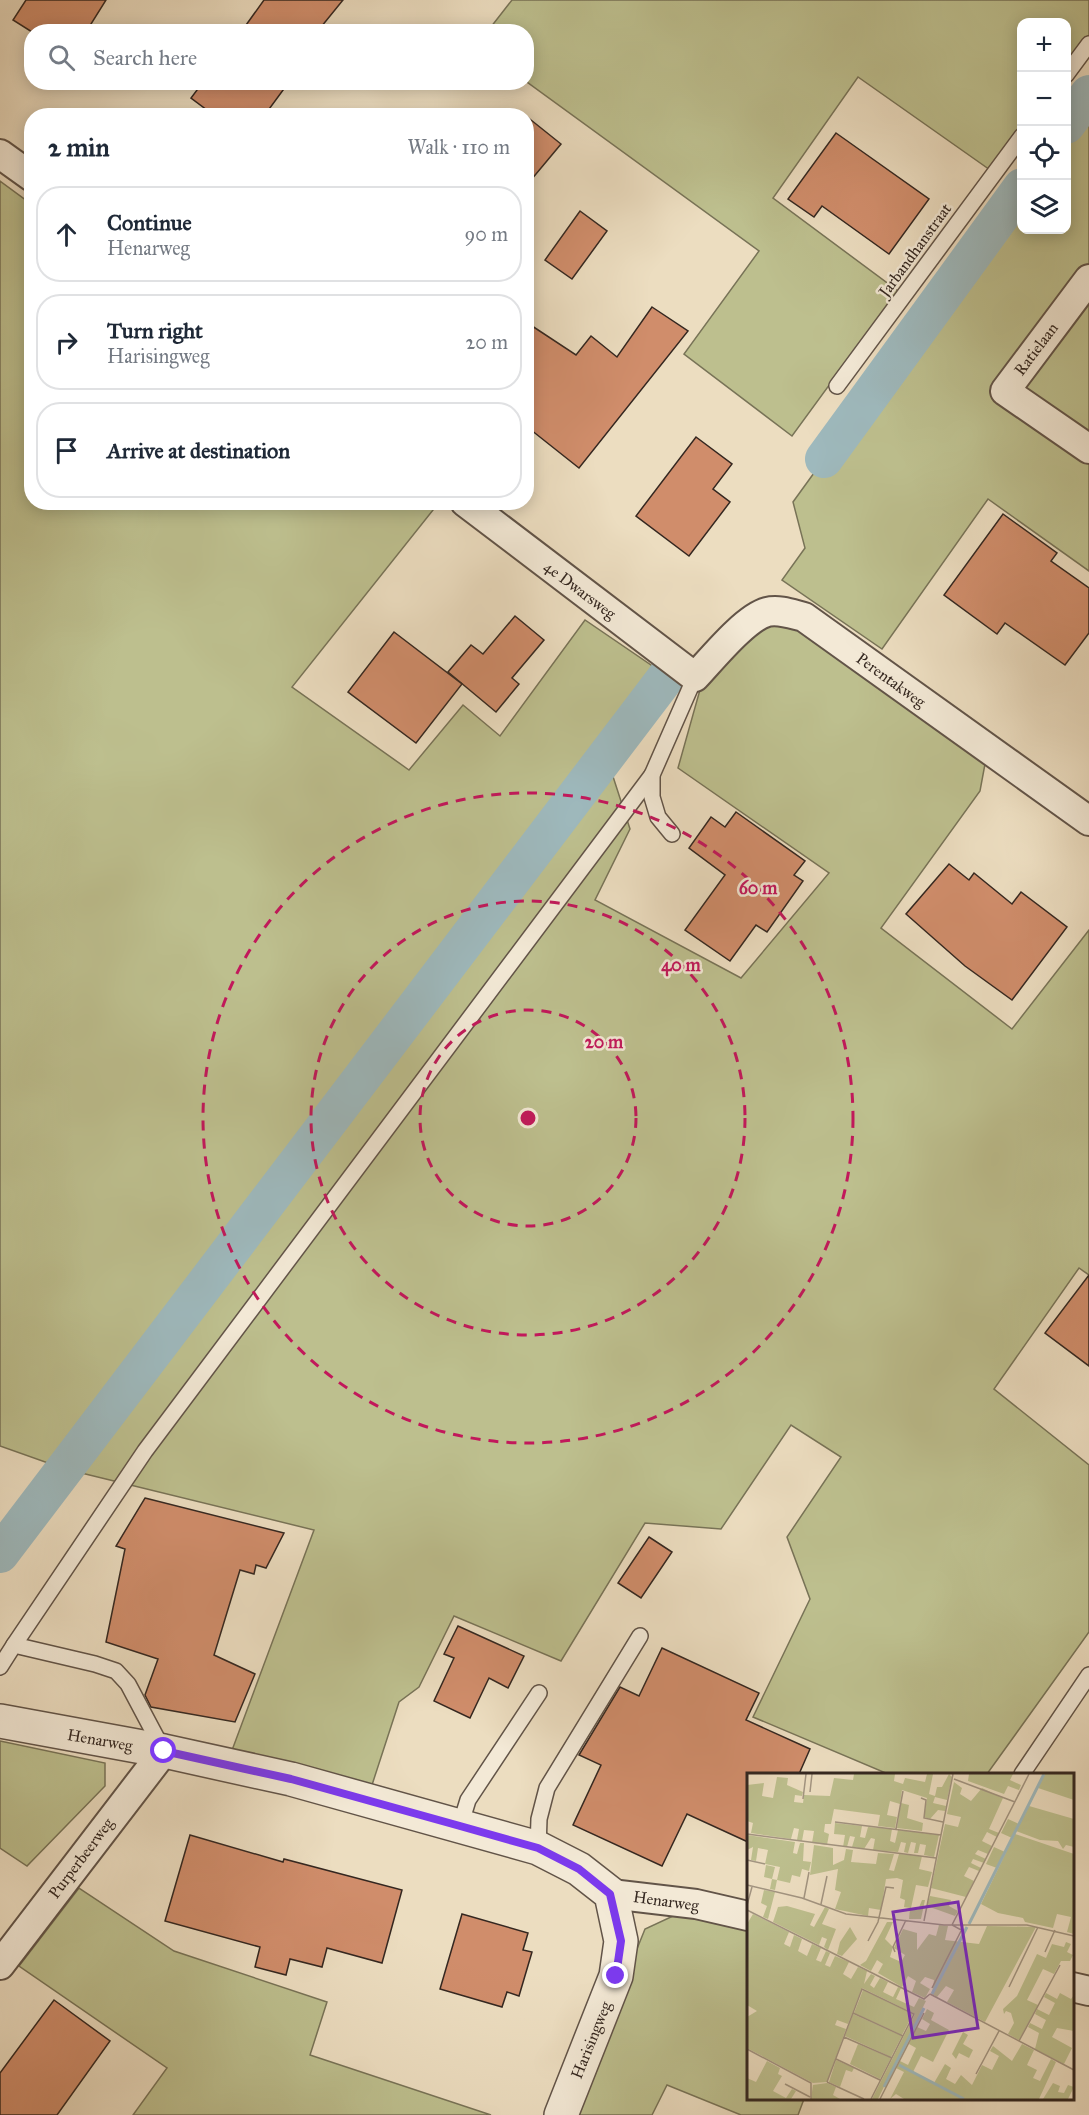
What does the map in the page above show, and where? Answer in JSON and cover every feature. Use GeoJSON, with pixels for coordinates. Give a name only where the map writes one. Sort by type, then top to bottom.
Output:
{"type":"FeatureCollection","features":[{"type":"Feature","properties":{"kind":"street"},"geometry":{"type":"LineString","coordinates":[[0,154],[24,171]]}},
{"type":"Feature","properties":{"kind":"street","name":"Ratielaan"},"geometry":{"type":"LineString","coordinates":[[1089,279],[1005,391],[1089,449]]}},
{"type":"Feature","properties":{"kind":"street","name":"4e Dwarsweg"},"geometry":{"type":"LineString","coordinates":[[476,510],[695,676]]}},
{"type":"Feature","properties":{"kind":"street","name":"Perentakweg"},"geometry":{"type":"LineString","coordinates":[[695,676],[752,618],[769,611],[784,611],[804,617],[1089,821]]}},
{"type":"Feature","properties":{"kind":"street","name":"Henarweg"},"geometry":{"type":"LineString","coordinates":[[0,1721],[164,1751],[291,1779],[538,1848],[579,1869],[610,1894],[696,1904],[747,1916]]}},
{"type":"Feature","properties":{"kind":"street","name":"Purperbeerweg"},"geometry":{"type":"LineString","coordinates":[[0,1965],[164,1751]]}},
{"type":"Feature","properties":{"kind":"street","name":"Harisingweg"},"geometry":{"type":"LineString","coordinates":[[561,2115],[616,1976],[621,1941],[610,1894]]}},
{"type":"Feature","properties":{"kind":"street"},"geometry":{"type":"LineString","coordinates":[[1074,1987],[1089,1990]]}},
{"type":"Feature","properties":{"kind":"lane"},"geometry":{"type":"LineString","coordinates":[[1068,72],[1089,44]]}},
{"type":"Feature","properties":{"kind":"lane","name":"Jarbandhanstraat"},"geometry":{"type":"LineString","coordinates":[[837,386],[1017,143]]}},
{"type":"Feature","properties":{"kind":"lane"},"geometry":{"type":"LineString","coordinates":[[0,1667],[145,1451],[652,775],[695,676]]}},
{"type":"Feature","properties":{"kind":"lane"},"geometry":{"type":"LineString","coordinates":[[652,775],[652,797],[658,817],[672,834]]}},
{"type":"Feature","properties":{"kind":"lane"},"geometry":{"type":"LineString","coordinates":[[538,1848],[539,1819],[547,1788],[640,1636]]}},
{"type":"Feature","properties":{"kind":"lane"},"geometry":{"type":"LineString","coordinates":[[14,1645],[116,1671],[128,1684],[164,1751]]}},
{"type":"Feature","properties":{"kind":"lane"},"geometry":{"type":"LineString","coordinates":[[1023,1773],[1089,1675]]}},
{"type":"Feature","properties":{"kind":"lane"},"geometry":{"type":"LineString","coordinates":[[460,1826],[468,1800],[539,1693]]}},
{"type":"Feature","properties":{"kind":"green space"},"geometry":{"type":"Polygon","coordinates":[[[512,0],[1089,0],[1089,37],[1071,63],[1071,18],[1017,18],[1017,138],[993,172],[858,77],[773,198],[898,291],[792,436],[684,354],[759,251],[534,87],[534,24],[493,24],[512,0]]]}},
{"type":"Feature","properties":{"kind":"green space"},"geometry":{"type":"Polygon","coordinates":[[[1089,94],[1089,264],[992,396],[1089,464],[1089,571],[988,499],[882,649],[782,580],[805,548],[793,502],[1017,193],[1017,234],[1071,234],[1071,119],[1089,94]]]}},
{"type":"Feature","properties":{"kind":"green space"},"geometry":{"type":"Polygon","coordinates":[[[0,181],[24,199],[24,510],[433,510],[292,687],[409,770],[463,705],[500,736],[585,620],[667,676],[607,758],[630,829],[595,900],[741,978],[829,873],[678,768],[703,679],[747,630],[790,621],[985,764],[980,791],[881,928],[1012,1029],[1089,930],[1089,1275],[1079,1268],[994,1389],[1089,1465],[1089,1632],[988,1773],[886,1773],[753,1717],[810,1599],[787,1537],[841,1457],[791,1425],[721,1529],[645,1523],[561,1661],[454,1616],[419,1687],[399,1702],[371,1788],[231,1753],[314,1530],[65,1469],[0,1446],[0,181]]]}},
{"type":"Feature","properties":{"kind":"green space"},"geometry":{"type":"Polygon","coordinates":[[[1089,297],[1089,437],[1020,388],[1089,297]]]}},
{"type":"Feature","properties":{"kind":"green space"},"geometry":{"type":"Polygon","coordinates":[[[0,1741],[105,1763],[105,1786],[27,1866],[0,1848],[0,1741]]]}},
{"type":"Feature","properties":{"kind":"green space"},"geometry":{"type":"Polygon","coordinates":[[[79,1888],[174,1951],[327,2002],[310,2055],[491,2115],[133,2115],[167,2068],[19,1966],[79,1888]]]}},
{"type":"Feature","properties":{"kind":"green space"},"geometry":{"type":"Polygon","coordinates":[[[673,1916],[720,1919],[747,1927],[747,2100],[804,2100],[798,2115],[741,2115],[667,2085],[652,2115],[570,2115],[645,1929],[673,1916]]]}},
{"type":"Feature","properties":{"kind":"building"},"geometry":{"type":"Polygon","coordinates":[[[26,0],[106,0],[91,24],[24,24],[24,27],[13,20],[26,0]]]}},
{"type":"Feature","properties":{"kind":"building"},"geometry":{"type":"Polygon","coordinates":[[[264,0],[343,0],[324,24],[247,24],[264,0]]]}},
{"type":"Feature","properties":{"kind":"building"},"geometry":{"type":"Polygon","coordinates":[[[197,90],[283,90],[270,108],[204,108],[191,98],[197,90]]]}},
{"type":"Feature","properties":{"kind":"building"},"geometry":{"type":"Polygon","coordinates":[[[534,122],[561,144],[534,176],[534,122]]]}},
{"type":"Feature","properties":{"kind":"building"},"geometry":{"type":"Polygon","coordinates":[[[836,133],[929,199],[889,254],[822,206],[814,217],[788,199],[836,133]]]}},
{"type":"Feature","properties":{"kind":"building"},"geometry":{"type":"Polygon","coordinates":[[[580,211],[607,231],[572,279],[545,260],[580,211]]]}},
{"type":"Feature","properties":{"kind":"building"},"geometry":{"type":"Polygon","coordinates":[[[652,307],[688,331],[579,468],[534,432],[534,327],[576,355],[591,336],[617,357],[652,307]]]}},
{"type":"Feature","properties":{"kind":"building"},"geometry":{"type":"Polygon","coordinates":[[[696,437],[732,464],[713,489],[730,502],[689,556],[636,516],[696,437]]]}},
{"type":"Feature","properties":{"kind":"building"},"geometry":{"type":"Polygon","coordinates":[[[1003,514],[1057,553],[1051,561],[1089,588],[1089,633],[1065,665],[1005,623],[997,634],[944,595],[1003,514]]]}},
{"type":"Feature","properties":{"kind":"building"},"geometry":{"type":"Polygon","coordinates":[[[515,616],[544,640],[512,678],[519,684],[496,712],[448,672],[471,645],[483,654],[515,616]]]}},
{"type":"Feature","properties":{"kind":"building"},"geometry":{"type":"Polygon","coordinates":[[[394,632],[462,684],[416,743],[348,692],[394,632]]]}},
{"type":"Feature","properties":{"kind":"building"},"geometry":{"type":"Polygon","coordinates":[[[736,812],[805,861],[794,875],[803,881],[767,932],[756,925],[730,961],[685,930],[725,875],[689,848],[711,817],[725,827],[736,812]]]}},
{"type":"Feature","properties":{"kind":"building"},"geometry":{"type":"Polygon","coordinates":[[[949,864],[969,880],[974,873],[1012,904],[1021,892],[1067,927],[1012,1000],[965,966],[906,914],[949,864]]]}},
{"type":"Feature","properties":{"kind":"building"},"geometry":{"type":"Polygon","coordinates":[[[1089,1275],[1089,1366],[1045,1333],[1089,1275]]]}},
{"type":"Feature","properties":{"kind":"building"},"geometry":{"type":"Polygon","coordinates":[[[145,1498],[284,1533],[266,1568],[256,1565],[254,1574],[240,1570],[214,1655],[255,1674],[235,1722],[151,1707],[145,1695],[158,1659],[106,1642],[125,1549],[116,1546],[145,1498]]]}},
{"type":"Feature","properties":{"kind":"building"},"geometry":{"type":"Polygon","coordinates":[[[649,1537],[672,1552],[641,1598],[618,1583],[649,1537]]]}},
{"type":"Feature","properties":{"kind":"building"},"geometry":{"type":"Polygon","coordinates":[[[458,1626],[524,1656],[508,1688],[489,1678],[470,1718],[434,1701],[454,1658],[444,1654],[458,1626]]]}},
{"type":"Feature","properties":{"kind":"building"},"geometry":{"type":"Polygon","coordinates":[[[662,1648],[759,1693],[746,1720],[810,1749],[799,1773],[747,1773],[747,1842],[687,1814],[662,1866],[573,1825],[601,1765],[579,1755],[620,1687],[639,1696],[662,1648]]]}},
{"type":"Feature","properties":{"kind":"building"},"geometry":{"type":"Polygon","coordinates":[[[190,1835],[283,1862],[284,1859],[402,1890],[382,1963],[327,1948],[322,1967],[290,1959],[286,1975],[255,1967],[260,1947],[165,1921],[190,1835]]]}},
{"type":"Feature","properties":{"kind":"building"},"geometry":{"type":"Polygon","coordinates":[[[462,1914],[528,1933],[523,1950],[532,1952],[519,1996],[507,1992],[502,2007],[440,1989],[462,1914]]]}},
{"type":"Feature","properties":{"kind":"building"},"geometry":{"type":"Polygon","coordinates":[[[54,2000],[110,2041],[57,2115],[0,2115],[0,2073],[54,2000]]]}},
{"type":"Feature","properties":{"kind":"waterway"},"geometry":{"type":"LineString","coordinates":[[1071,118],[1089,94]]}},
{"type":"Feature","properties":{"kind":"waterway"},"geometry":{"type":"LineString","coordinates":[[824,459],[1017,194]]}},
{"type":"Feature","properties":{"kind":"waterway"},"geometry":{"type":"LineString","coordinates":[[0,1554],[667,676]]}},
{"type":"Feature","properties":{"kind":"route"},"geometry":{"type":"LineString","coordinates":[[164,1751],[291,1779],[538,1848],[579,1869],[610,1894],[621,1941],[616,1976]]}}]}
